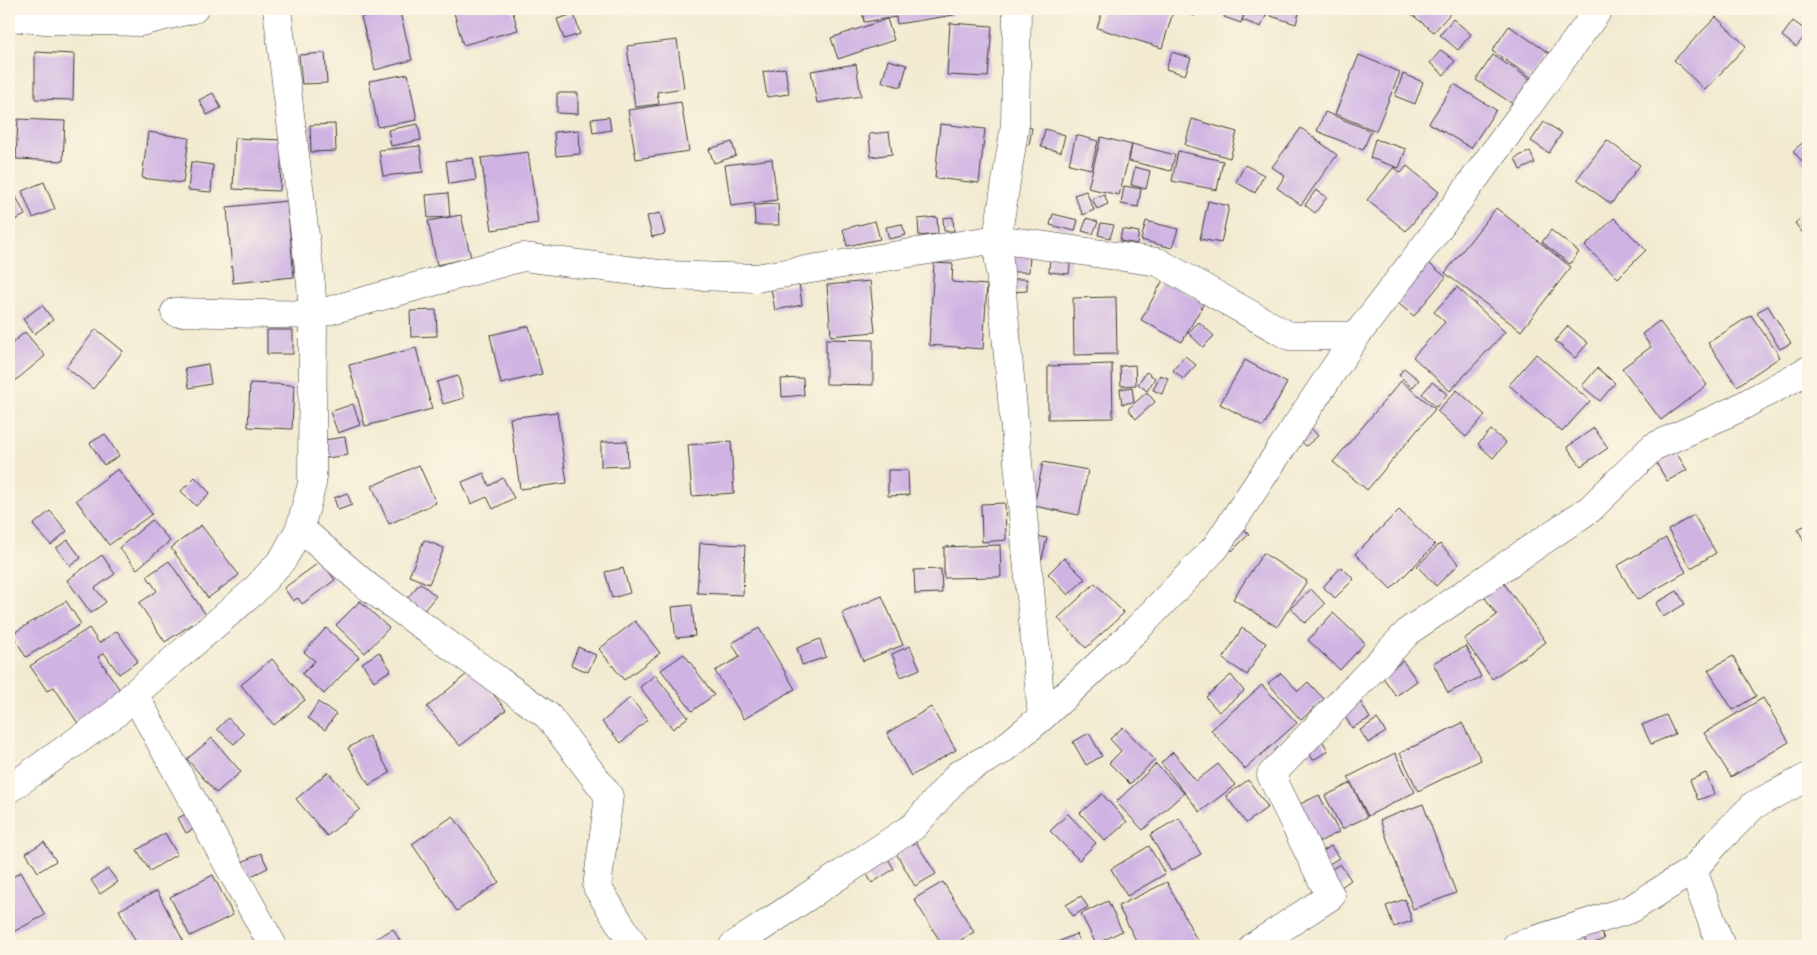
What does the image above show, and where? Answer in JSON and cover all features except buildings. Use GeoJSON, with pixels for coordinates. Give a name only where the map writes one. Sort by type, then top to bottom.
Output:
{"type":"FeatureCollection","features":[{"type":"Feature","properties":{"kind":"street"},"geometry":{"type":"LineString","coordinates":[[9,17],[46,20],[141,22],[194,9]]}},
{"type":"Feature","properties":{"kind":"street"},"geometry":{"type":"LineString","coordinates":[[9,789],[115,714],[134,694],[253,592],[283,559],[300,528],[312,484],[313,315],[311,284],[277,9]]}},
{"type":"Feature","properties":{"kind":"street"},"geometry":{"type":"LineString","coordinates":[[1017,9],[1015,125],[997,238],[1042,717]]}},
{"type":"Feature","properties":{"kind":"street"},"geometry":{"type":"LineString","coordinates":[[733,946],[914,826],[959,774],[1001,751],[1042,717],[1136,630],[1215,548],[1356,336],[1434,234],[1599,9]]}},
{"type":"Feature","properties":{"kind":"street"},"geometry":{"type":"LineString","coordinates":[[175,312],[313,315],[523,257],[667,275],[756,278],[997,238],[1158,262],[1289,336],[1356,336]]}},
{"type":"Feature","properties":{"kind":"street"},"geometry":{"type":"LineString","coordinates":[[1254,946],[1331,896],[1272,774],[1410,630],[1590,509],[1653,447],[1736,410],[1808,370]]}},
{"type":"Feature","properties":{"kind":"street"},"geometry":{"type":"LineString","coordinates":[[300,528],[367,586],[548,716],[609,796],[597,887],[634,946]]}},
{"type":"Feature","properties":{"kind":"street"},"geometry":{"type":"LineString","coordinates":[[134,694],[273,946]]}},
{"type":"Feature","properties":{"kind":"street"},"geometry":{"type":"LineString","coordinates":[[1516,946],[1631,909],[1693,870],[1717,842],[1754,805],[1808,777]]}},
{"type":"Feature","properties":{"kind":"street"},"geometry":{"type":"LineString","coordinates":[[1693,870],[1721,946]]}}]}
